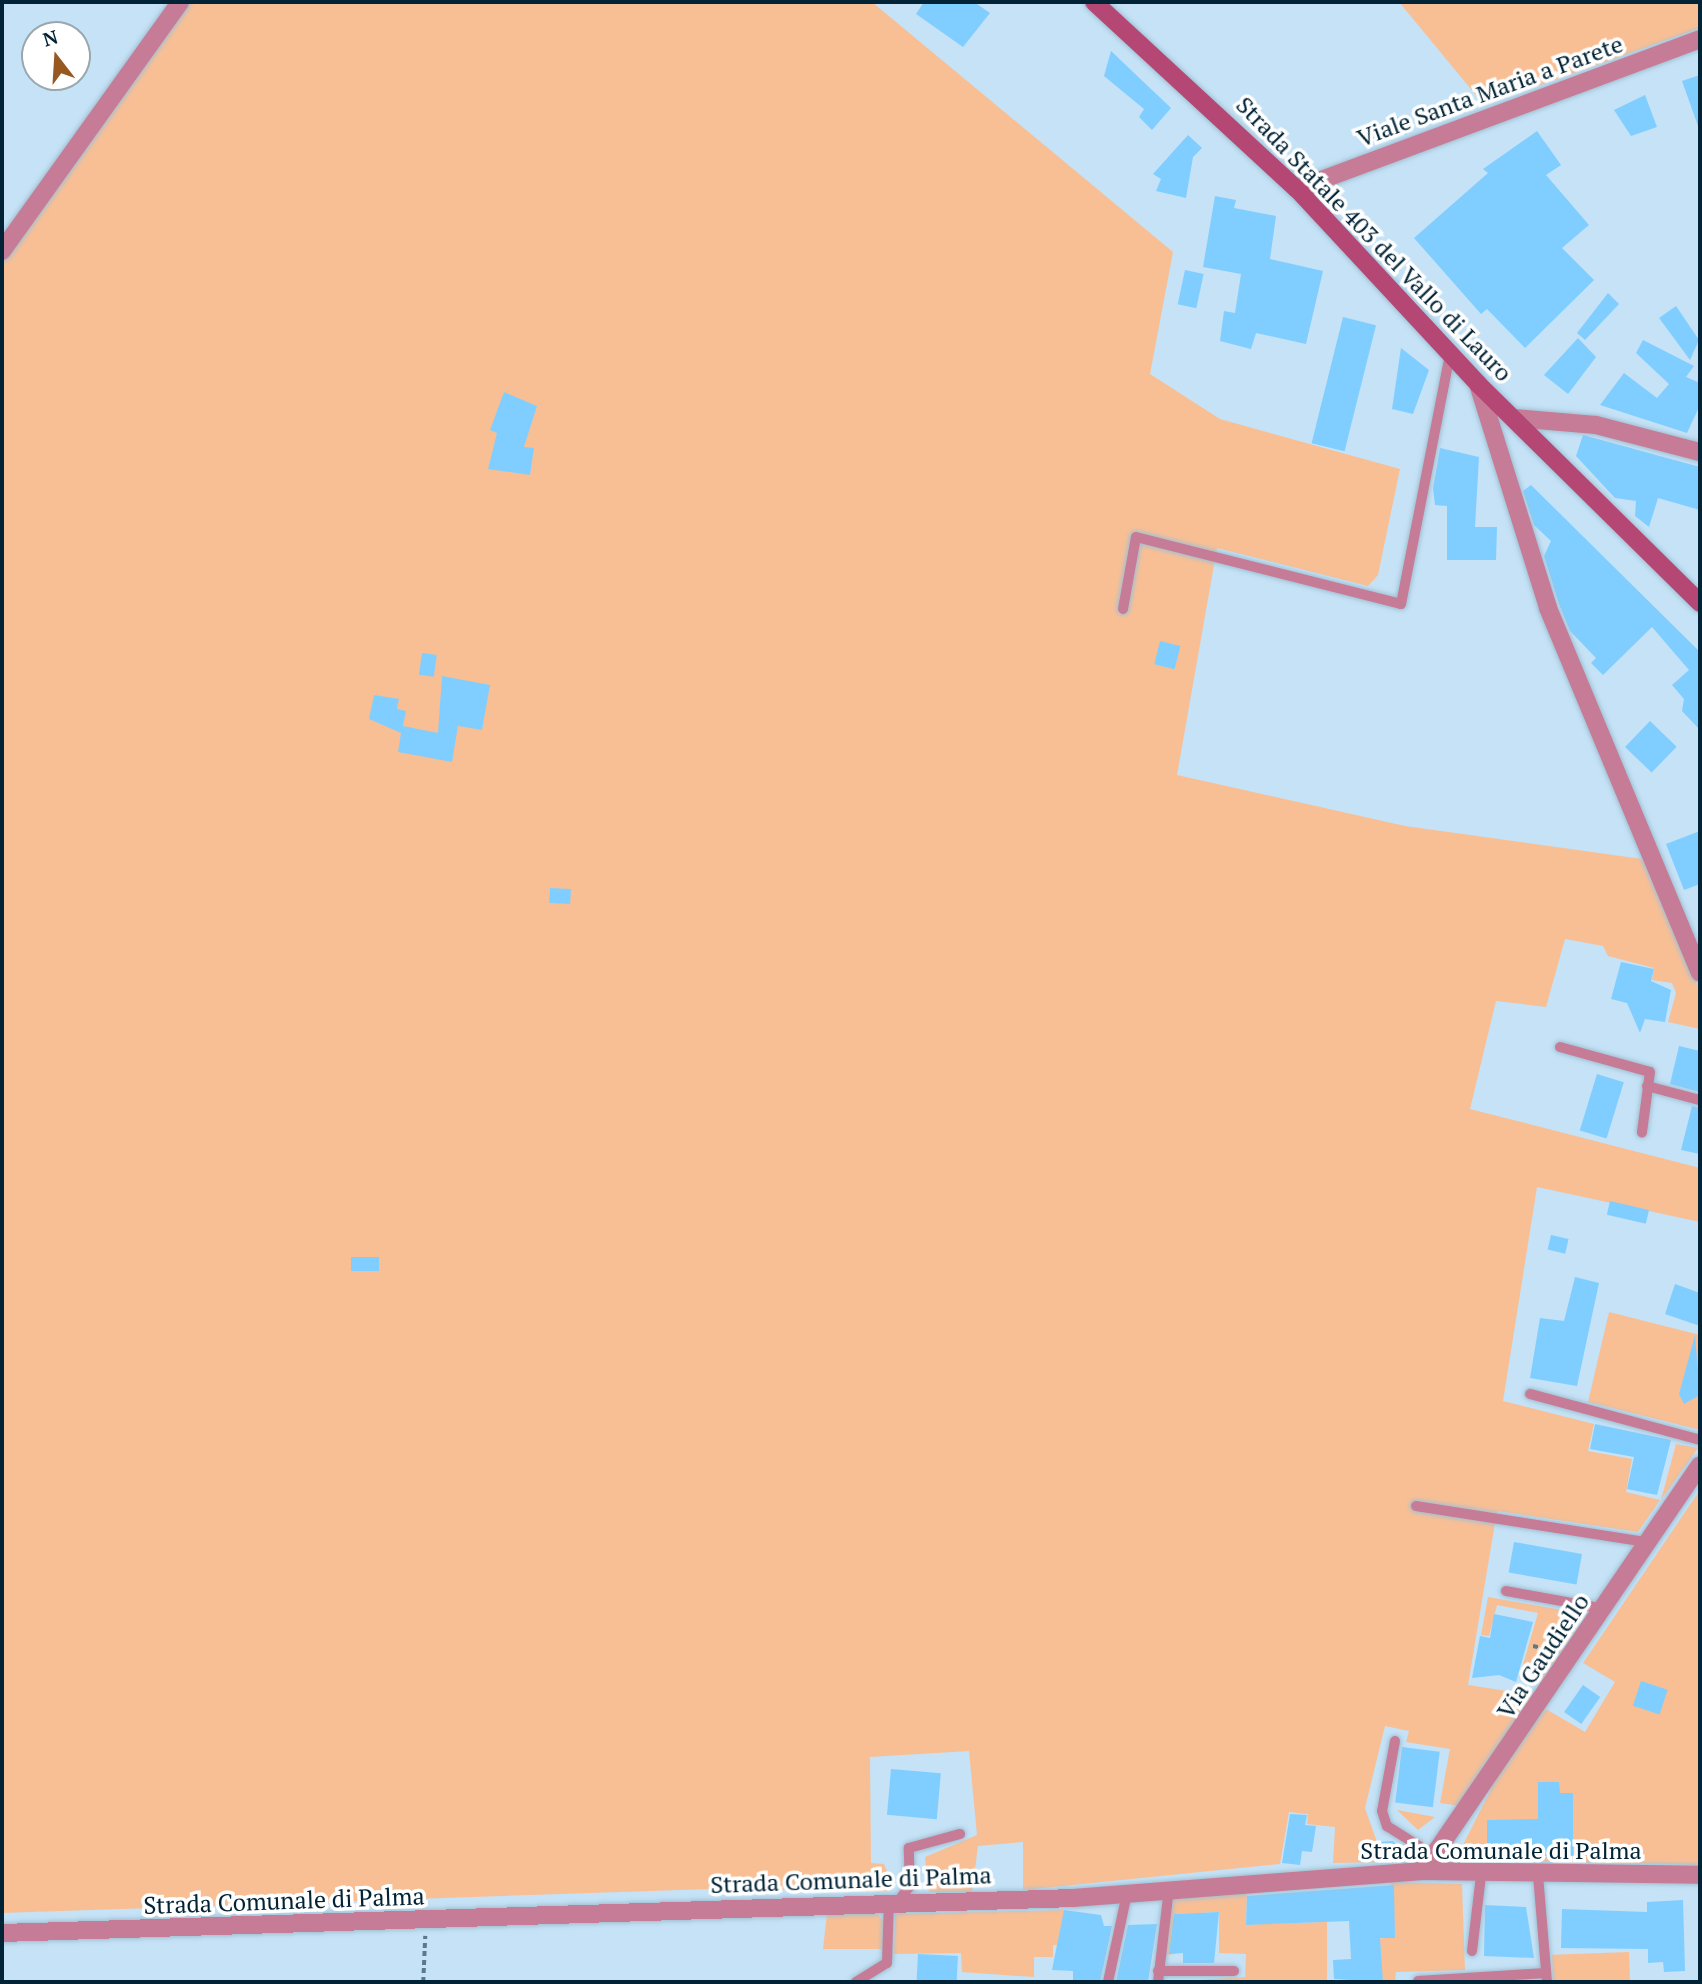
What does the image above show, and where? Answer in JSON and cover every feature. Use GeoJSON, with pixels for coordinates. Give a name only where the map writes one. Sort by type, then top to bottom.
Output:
{"type":"FeatureCollection","features":[{"type":"Feature","properties":{"kind":"main road","name":"Strada Statale 403 del Vallo di Lauro"},"geometry":{"type":"LineString","coordinates":[[1094,2],[1297,190],[1478,384],[1700,603]]}},
{"type":"Feature","properties":{"kind":"street"},"geometry":{"type":"LineString","coordinates":[[2,251],[180,2]]}},
{"type":"Feature","properties":{"kind":"street","name":"Viale Santa Maria a Parete"},"geometry":{"type":"LineString","coordinates":[[1297,190],[1700,39]]}},
{"type":"Feature","properties":{"kind":"street"},"geometry":{"type":"LineString","coordinates":[[1478,384],[1548,608],[1700,973]]}},
{"type":"Feature","properties":{"kind":"street"},"geometry":{"type":"LineString","coordinates":[[1514,418],[1596,425],[1700,452]]}},
{"type":"Feature","properties":{"kind":"street","name":"Via Gaudiello"},"geometry":{"type":"LineString","coordinates":[[1423,1871],[1698,1473]]}},
{"type":"Feature","properties":{"kind":"street","name":"Strada Comunale di Palma"},"geometry":{"type":"LineString","coordinates":[[2,1933],[428,1920],[1127,1893],[1423,1871],[1481,1875],[1700,1875]]}},
{"type":"Feature","properties":{"kind":"lane"},"geometry":{"type":"LineString","coordinates":[[1123,609],[1136,537],[1401,604],[1450,354]]}},
{"type":"Feature","properties":{"kind":"lane"},"geometry":{"type":"LineString","coordinates":[[1560,1047],[1642,1065],[1650,1072],[1642,1132]]}},
{"type":"Feature","properties":{"kind":"lane"},"geometry":{"type":"LineString","coordinates":[[1647,1086],[1700,1100]]}},
{"type":"Feature","properties":{"kind":"lane"},"geometry":{"type":"LineString","coordinates":[[1530,1394],[1700,1440]]}},
{"type":"Feature","properties":{"kind":"lane"},"geometry":{"type":"LineString","coordinates":[[1416,1506],[1651,1543]]}},
{"type":"Feature","properties":{"kind":"lane"},"geometry":{"type":"LineString","coordinates":[[1506,1591],[1605,1609]]}},
{"type":"Feature","properties":{"kind":"lane"},"geometry":{"type":"LineString","coordinates":[[1395,1741],[1382,1811],[1387,1826],[1419,1846],[1423,1871]]}},
{"type":"Feature","properties":{"kind":"lane"},"geometry":{"type":"LineString","coordinates":[[856,1982],[887,1963],[894,1900],[910,1886],[909,1848],[960,1834]]}},
{"type":"Feature","properties":{"kind":"lane"},"geometry":{"type":"LineString","coordinates":[[1472,1951],[1481,1875]]}},
{"type":"Feature","properties":{"kind":"lane"},"geometry":{"type":"LineString","coordinates":[[1418,1981],[1547,1978],[1538,1875]]}},
{"type":"Feature","properties":{"kind":"lane"},"geometry":{"type":"LineString","coordinates":[[1169,1889],[1158,1977],[1234,1971]]}},
{"type":"Feature","properties":{"kind":"lane"},"geometry":{"type":"LineString","coordinates":[[1108,1982],[1127,1893]]}},
{"type":"Feature","properties":{"kind":"path"},"geometry":{"type":"LineString","coordinates":[[423,1982],[428,1920]]}},
{"type":"Feature","properties":{"kind":"shaded area"},"geometry":{"type":"Polygon","coordinates":[[[176,2],[872,2],[1173,252],[1150,374],[1220,419],[1400,469],[1378,575],[1368,586],[1217,548],[1177,775],[1405,826],[1642,859],[1700,991],[1700,1029],[1668,1022],[1676,993],[1672,983],[1652,980],[1654,968],[1608,956],[1603,946],[1565,939],[1546,1007],[1496,1001],[1470,1109],[1700,1168],[1700,1222],[1537,1187],[1503,1401],[1594,1424],[1588,1451],[1632,1459],[1626,1492],[1660,1500],[1638,1532],[1497,1511],[1468,1685],[1533,1695],[1460,1806],[1440,1803],[1450,1749],[1406,1742],[1409,1731],[1385,1726],[1365,1808],[1384,1862],[1333,1863],[1335,1827],[1307,1824],[1308,1814],[1289,1812],[1280,1864],[1023,1890],[1023,1842],[978,1846],[972,1892],[929,1892],[925,1857],[977,1835],[969,1751],[870,1757],[871,1863],[884,1864],[894,1888],[886,1891],[710,1889],[2,1913],[2,260],[176,2]]]}},
{"type":"Feature","properties":{"kind":"shaded area"},"geometry":{"type":"Polygon","coordinates":[[[1399,2],[1700,2],[1700,28],[1484,105],[1399,2]]]}},
{"type":"Feature","properties":{"kind":"shaded area"},"geometry":{"type":"Polygon","coordinates":[[[1609,1312],[1700,1335],[1700,1430],[1588,1402],[1609,1312]]]}},
{"type":"Feature","properties":{"kind":"shaded area"},"geometry":{"type":"Polygon","coordinates":[[[1676,1444],[1698,1448],[1661,1500],[1676,1444]]]}},
{"type":"Feature","properties":{"kind":"shaded area"},"geometry":{"type":"Polygon","coordinates":[[[1700,1490],[1700,1865],[1456,1859],[1504,1763],[1546,1709],[1585,1732],[1615,1682],[1583,1663],[1700,1490]]]}},
{"type":"Feature","properties":{"kind":"shaded area"},"geometry":{"type":"Polygon","coordinates":[[[1488,1597],[1585,1614],[1540,1683],[1519,1678],[1538,1613],[1497,1605],[1489,1636],[1481,1635],[1488,1597]]]}},
{"type":"Feature","properties":{"kind":"shaded area"},"geometry":{"type":"Polygon","coordinates":[[[1397,1810],[1435,1817],[1418,1830],[1397,1810]]]}},
{"type":"Feature","properties":{"kind":"shaded area"},"geometry":{"type":"Polygon","coordinates":[[[1391,1882],[1462,1884],[1465,1970],[1396,1972],[1395,1981],[1377,1982],[1376,1939],[1395,1937],[1391,1882]]]}},
{"type":"Feature","properties":{"kind":"shaded area"},"geometry":{"type":"Polygon","coordinates":[[[1247,1891],[1246,1924],[1327,1922],[1327,1980],[1165,1982],[1245,1977],[1246,1954],[1219,1953],[1219,1912],[1174,1914],[1175,1954],[1165,1955],[1165,1899],[1247,1891]]]}},
{"type":"Feature","properties":{"kind":"shaded area"},"geometry":{"type":"Polygon","coordinates":[[[1064,1910],[1060,1945],[1053,1945],[1053,1957],[1034,1957],[1034,1977],[962,1972],[961,1953],[894,1954],[895,1914],[1064,1910]]]}},
{"type":"Feature","properties":{"kind":"shaded area"},"geometry":{"type":"Polygon","coordinates":[[[877,1913],[884,1922],[884,1949],[823,1949],[827,1914],[877,1913]]]}},
{"type":"Feature","properties":{"kind":"shaded area"},"geometry":{"type":"Polygon","coordinates":[[[1629,1952],[1630,1982],[1553,1982],[1552,1955],[1629,1952]]]}},
{"type":"Feature","properties":{"kind":"building"},"geometry":{"type":"Polygon","coordinates":[[[924,2],[974,2],[990,13],[963,47],[916,14],[924,2]]]}},
{"type":"Feature","properties":{"kind":"building"},"geometry":{"type":"Polygon","coordinates":[[[1111,51],[1171,108],[1152,130],[1139,117],[1144,109],[1104,76],[1111,51]]]}},
{"type":"Feature","properties":{"kind":"building"},"geometry":{"type":"Polygon","coordinates":[[[1700,75],[1700,126],[1698,126],[1682,81],[1700,75]]]}},
{"type":"Feature","properties":{"kind":"building"},"geometry":{"type":"Polygon","coordinates":[[[1645,95],[1657,127],[1631,136],[1614,110],[1645,95]]]}},
{"type":"Feature","properties":{"kind":"building"},"geometry":{"type":"Polygon","coordinates":[[[1404,115],[1411,133],[1374,143],[1369,128],[1404,115]]]}},
{"type":"Feature","properties":{"kind":"building"},"geometry":{"type":"Polygon","coordinates":[[[1537,131],[1561,165],[1546,175],[1589,225],[1562,248],[1594,280],[1525,348],[1487,309],[1481,314],[1414,238],[1488,173],[1483,169],[1537,131]]]}},
{"type":"Feature","properties":{"kind":"building"},"geometry":{"type":"Polygon","coordinates":[[[1188,135],[1202,148],[1193,157],[1186,198],[1156,191],[1161,179],[1153,174],[1188,135]]]}},
{"type":"Feature","properties":{"kind":"building"},"geometry":{"type":"Polygon","coordinates":[[[1215,196],[1236,200],[1234,208],[1276,216],[1270,259],[1323,271],[1306,344],[1256,333],[1251,349],[1220,341],[1224,311],[1235,313],[1241,274],[1203,267],[1215,196]]]}},
{"type":"Feature","properties":{"kind":"building"},"geometry":{"type":"Polygon","coordinates":[[[1185,270],[1204,274],[1196,308],[1178,304],[1185,270]]]}},
{"type":"Feature","properties":{"kind":"building"},"geometry":{"type":"Polygon","coordinates":[[[1608,293],[1619,304],[1585,340],[1577,333],[1608,293]]]}},
{"type":"Feature","properties":{"kind":"building"},"geometry":{"type":"Polygon","coordinates":[[[1676,306],[1699,340],[1690,360],[1659,318],[1676,306]]]}},
{"type":"Feature","properties":{"kind":"building"},"geometry":{"type":"Polygon","coordinates":[[[1343,317],[1376,325],[1345,451],[1312,443],[1343,317]]]}},
{"type":"Feature","properties":{"kind":"building"},"geometry":{"type":"Polygon","coordinates":[[[1578,338],[1596,357],[1568,394],[1544,375],[1578,338]]]}},
{"type":"Feature","properties":{"kind":"building"},"geometry":{"type":"Polygon","coordinates":[[[1643,340],[1694,366],[1686,377],[1700,383],[1700,405],[1687,433],[1600,405],[1624,373],[1657,398],[1669,384],[1636,353],[1643,340]]]}},
{"type":"Feature","properties":{"kind":"building"},"geometry":{"type":"Polygon","coordinates":[[[1401,348],[1429,370],[1413,414],[1392,409],[1401,348]]]}},
{"type":"Feature","properties":{"kind":"building"},"geometry":{"type":"Polygon","coordinates":[[[504,392],[537,406],[524,447],[534,448],[530,475],[488,469],[497,433],[490,430],[504,392]]]}},
{"type":"Feature","properties":{"kind":"building"},"geometry":{"type":"Polygon","coordinates":[[[1583,435],[1700,467],[1700,510],[1658,498],[1649,527],[1635,516],[1636,501],[1615,498],[1576,456],[1583,435]]]}},
{"type":"Feature","properties":{"kind":"building"},"geometry":{"type":"Polygon","coordinates":[[[1440,448],[1479,457],[1475,527],[1497,527],[1496,560],[1447,560],[1447,506],[1435,505],[1433,488],[1440,448]]]}},
{"type":"Feature","properties":{"kind":"building"},"geometry":{"type":"Polygon","coordinates":[[[1531,485],[1700,652],[1700,730],[1682,711],[1684,699],[1672,685],[1689,670],[1652,627],[1603,675],[1591,663],[1596,658],[1570,631],[1559,604],[1544,556],[1551,541],[1534,525],[1523,491],[1531,485]]]}},
{"type":"Feature","properties":{"kind":"building"},"geometry":{"type":"Polygon","coordinates":[[[1160,641],[1180,646],[1175,669],[1154,664],[1160,641]]]}},
{"type":"Feature","properties":{"kind":"building"},"geometry":{"type":"Polygon","coordinates":[[[422,653],[437,655],[434,677],[419,675],[422,653]]]}},
{"type":"Feature","properties":{"kind":"building"},"geometry":{"type":"Polygon","coordinates":[[[442,676],[490,685],[482,730],[458,726],[452,762],[398,752],[401,733],[369,719],[374,695],[399,699],[397,709],[406,711],[403,726],[438,733],[442,676]]]}},
{"type":"Feature","properties":{"kind":"building"},"geometry":{"type":"Polygon","coordinates":[[[1650,721],[1677,747],[1652,773],[1625,747],[1650,721]]]}},
{"type":"Feature","properties":{"kind":"building"},"geometry":{"type":"Polygon","coordinates":[[[1700,831],[1700,884],[1684,890],[1666,844],[1700,831]]]}},
{"type":"Feature","properties":{"kind":"building"},"geometry":{"type":"Polygon","coordinates":[[[550,888],[571,889],[570,904],[549,903],[550,888]]]}},
{"type":"Feature","properties":{"kind":"building"},"geometry":{"type":"Polygon","coordinates":[[[1621,962],[1654,969],[1651,981],[1671,990],[1665,1022],[1645,1019],[1640,1033],[1627,1003],[1611,999],[1621,962]]]}},
{"type":"Feature","properties":{"kind":"building"},"geometry":{"type":"Polygon","coordinates":[[[1679,1046],[1700,1051],[1700,1092],[1670,1084],[1679,1046]]]}},
{"type":"Feature","properties":{"kind":"building"},"geometry":{"type":"Polygon","coordinates":[[[1597,1074],[1624,1082],[1607,1139],[1580,1130],[1597,1074]]]}},
{"type":"Feature","properties":{"kind":"building"},"geometry":{"type":"Polygon","coordinates":[[[1692,1106],[1700,1108],[1700,1154],[1681,1150],[1692,1106]]]}},
{"type":"Feature","properties":{"kind":"building"},"geometry":{"type":"Polygon","coordinates":[[[1610,1201],[1649,1210],[1646,1224],[1607,1215],[1610,1201]]]}},
{"type":"Feature","properties":{"kind":"building"},"geometry":{"type":"Polygon","coordinates":[[[1551,1235],[1569,1239],[1565,1254],[1548,1250],[1551,1235]]]}},
{"type":"Feature","properties":{"kind":"building"},"geometry":{"type":"Polygon","coordinates":[[[351,1257],[379,1257],[379,1271],[351,1271],[351,1257]]]}},
{"type":"Feature","properties":{"kind":"building"},"geometry":{"type":"Polygon","coordinates":[[[1575,1277],[1599,1283],[1577,1386],[1530,1378],[1540,1318],[1564,1321],[1575,1277]]]}},
{"type":"Feature","properties":{"kind":"building"},"geometry":{"type":"Polygon","coordinates":[[[1675,1284],[1700,1293],[1700,1326],[1665,1314],[1675,1284]]]}},
{"type":"Feature","properties":{"kind":"building"},"geometry":{"type":"Polygon","coordinates":[[[1695,1335],[1700,1395],[1684,1404],[1679,1394],[1695,1335]]]}},
{"type":"Feature","properties":{"kind":"building"},"geometry":{"type":"Polygon","coordinates":[[[1595,1424],[1671,1440],[1657,1495],[1627,1489],[1634,1457],[1590,1449],[1595,1424]]]}},
{"type":"Feature","properties":{"kind":"building"},"geometry":{"type":"Polygon","coordinates":[[[1514,1542],[1582,1554],[1577,1585],[1509,1573],[1514,1542]]]}},
{"type":"Feature","properties":{"kind":"building"},"geometry":{"type":"Polygon","coordinates":[[[1494,1614],[1533,1622],[1516,1682],[1499,1675],[1472,1678],[1480,1636],[1490,1638],[1494,1614]]]}},
{"type":"Feature","properties":{"kind":"building"},"geometry":{"type":"Polygon","coordinates":[[[1641,1681],[1668,1690],[1660,1714],[1633,1706],[1641,1681]]]}},
{"type":"Feature","properties":{"kind":"building"},"geometry":{"type":"Polygon","coordinates":[[[1583,1685],[1600,1697],[1581,1724],[1564,1712],[1583,1685]]]}},
{"type":"Feature","properties":{"kind":"building"},"geometry":{"type":"Polygon","coordinates":[[[1402,1747],[1440,1752],[1433,1807],[1395,1803],[1402,1747]]]}},
{"type":"Feature","properties":{"kind":"building"},"geometry":{"type":"Polygon","coordinates":[[[891,1769],[941,1773],[937,1819],[887,1815],[891,1769]]]}},
{"type":"Feature","properties":{"kind":"building"},"geometry":{"type":"Polygon","coordinates":[[[1538,1782],[1559,1782],[1560,1793],[1573,1793],[1573,1858],[1487,1857],[1487,1820],[1538,1819],[1538,1782]]]}},
{"type":"Feature","properties":{"kind":"building"},"geometry":{"type":"Polygon","coordinates":[[[1290,1814],[1307,1815],[1305,1825],[1316,1826],[1312,1852],[1302,1851],[1300,1865],[1282,1863],[1290,1814]]]}},
{"type":"Feature","properties":{"kind":"building"},"geometry":{"type":"Polygon","coordinates":[[[1393,1841],[1409,1856],[1384,1862],[1377,1842],[1393,1841]]]}},
{"type":"Feature","properties":{"kind":"building"},"geometry":{"type":"Polygon","coordinates":[[[1394,1885],[1395,1938],[1380,1938],[1383,1982],[1334,1979],[1333,1960],[1351,1959],[1349,1921],[1246,1925],[1247,1896],[1394,1885]]]}},
{"type":"Feature","properties":{"kind":"building"},"geometry":{"type":"Polygon","coordinates":[[[1683,1900],[1685,1971],[1664,1972],[1663,1962],[1648,1963],[1648,1949],[1561,1948],[1562,1909],[1647,1912],[1647,1902],[1683,1900]]]}},
{"type":"Feature","properties":{"kind":"building"},"geometry":{"type":"Polygon","coordinates":[[[1485,1905],[1526,1907],[1534,1958],[1484,1956],[1485,1905]]]}},
{"type":"Feature","properties":{"kind":"building"},"geometry":{"type":"Polygon","coordinates":[[[1064,1910],[1101,1915],[1104,1926],[1112,1926],[1100,1982],[1073,1982],[1073,1971],[1052,1970],[1064,1910]]]}},
{"type":"Feature","properties":{"kind":"building"},"geometry":{"type":"Polygon","coordinates":[[[1219,1912],[1214,1963],[1183,1963],[1183,1953],[1169,1954],[1174,1914],[1219,1912]]]}},
{"type":"Feature","properties":{"kind":"building"},"geometry":{"type":"Polygon","coordinates":[[[1157,1924],[1148,1982],[1116,1982],[1128,1925],[1157,1924]]]}},
{"type":"Feature","properties":{"kind":"building"},"geometry":{"type":"Polygon","coordinates":[[[918,1954],[958,1956],[957,1982],[917,1982],[918,1954]]]}}]}
